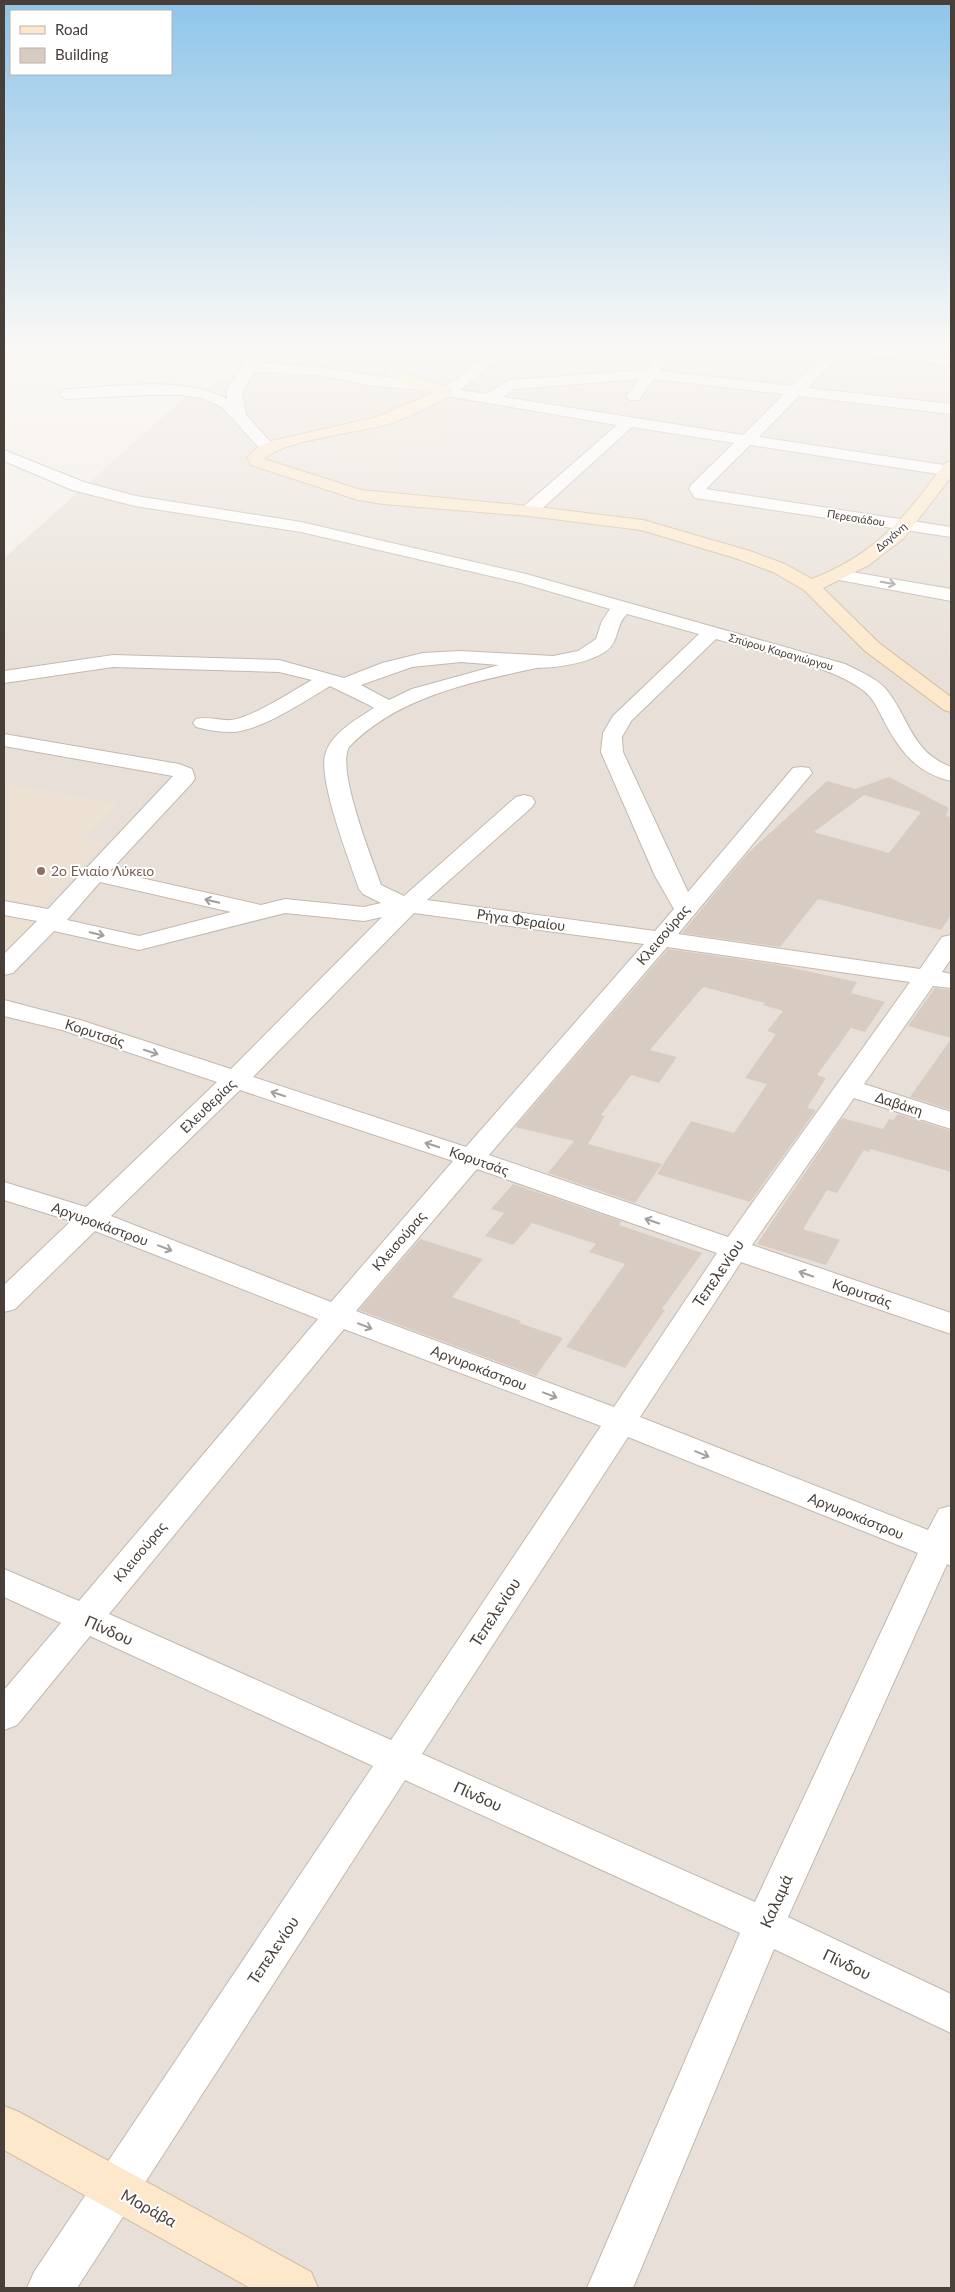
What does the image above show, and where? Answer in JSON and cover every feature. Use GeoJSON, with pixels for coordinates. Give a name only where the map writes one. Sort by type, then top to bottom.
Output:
{"type":"FeatureCollection","features":[{"type":"Feature","properties":{"kind":"street"},"geometry":{"type":"LineString","coordinates":[[263,451],[255,458],[258,462],[308,480],[358,494],[384,499],[529,511],[622,522],[662,530],[768,563],[792,574],[811,586],[872,647],[951,706]]}},
{"type":"Feature","properties":{"kind":"street"},"geometry":{"type":"LineString","coordinates":[[529,511],[596,451]]}},
{"type":"Feature","properties":{"kind":"street","name":"Περεσιάδου"},"geometry":{"type":"LineString","coordinates":[[734,451],[697,489],[701,494],[951,532]]}},
{"type":"Feature","properties":{"kind":"street"},"geometry":{"type":"LineString","coordinates":[[822,451],[950,469]]}},
{"type":"Feature","properties":{"kind":"street","name":"Σπύρου Καραγιώργου"},"geometry":{"type":"LineString","coordinates":[[4,455],[78,486],[135,501],[319,531],[526,579],[838,668],[874,690],[884,702],[904,741],[917,758],[951,775]]}},
{"type":"Feature","properties":{"kind":"street","name":"Δογάνη"},"geometry":{"type":"LineString","coordinates":[[811,586],[840,575],[884,546],[906,525],[950,469]]}},
{"type":"Feature","properties":{"kind":"street"},"geometry":{"type":"LineString","coordinates":[[840,575],[951,594]]}},
{"type":"Feature","properties":{"kind":"street"},"geometry":{"type":"LineString","coordinates":[[408,905],[385,897],[371,889],[344,810],[335,754],[341,743],[350,733],[419,692],[534,662],[568,659],[586,655],[606,642],[609,636],[610,621],[624,607]]}},
{"type":"Feature","properties":{"kind":"street"},"geometry":{"type":"LineString","coordinates":[[685,908],[667,876],[612,752],[611,736],[616,725],[713,632]]}},
{"type":"Feature","properties":{"kind":"street"},"geometry":{"type":"LineString","coordinates":[[203,723],[232,726],[256,719],[336,682],[432,658],[467,656],[534,662]]}},
{"type":"Feature","properties":{"kind":"street"},"geometry":{"type":"LineString","coordinates":[[4,677],[113,661],[135,660],[190,665],[279,666],[300,670],[336,682],[369,696],[389,709]]}},
{"type":"Feature","properties":{"kind":"street"},"geometry":{"type":"LineString","coordinates":[[4,740],[178,770],[184,774],[184,778],[52,920],[4,968]]}},
{"type":"Feature","properties":{"kind":"street","name":"Κλεισούρας"},"geometry":{"type":"LineString","coordinates":[[4,1715],[338,1316],[344,1303],[661,939],[685,908],[801,773]]}},
{"type":"Feature","properties":{"kind":"street","name":"Ελευθερίας"},"geometry":{"type":"LineString","coordinates":[[4,1302],[235,1080],[408,905],[524,802]]}},
{"type":"Feature","properties":{"kind":"street","name":"Ρήγα Φεραίου"},"geometry":{"type":"LineString","coordinates":[[94,874],[259,912],[285,906],[300,906],[364,914],[408,905],[661,939],[939,980]]}},
{"type":"Feature","properties":{"kind":"street"},"geometry":{"type":"LineString","coordinates":[[4,908],[139,943],[259,912]]}},
{"type":"Feature","properties":{"kind":"street","name":"Τεπελενίου"},"geometry":{"type":"LineString","coordinates":[[50,2288],[399,1760],[619,1421],[734,1250],[847,1087],[939,980],[951,942]]}},
{"type":"Feature","properties":{"kind":"street","name":"Κορυτσάς"},"geometry":{"type":"LineString","coordinates":[[4,1008],[72,1025],[472,1158],[951,1324]]}},
{"type":"Feature","properties":{"kind":"street","name":"Δαβάκη"},"geometry":{"type":"LineString","coordinates":[[847,1087],[951,1121]]}},
{"type":"Feature","properties":{"kind":"street","name":"Αργυροκάστρου"},"geometry":{"type":"LineString","coordinates":[[4,1190],[90,1218],[338,1316],[619,1421],[947,1540]]}},
{"type":"Feature","properties":{"kind":"street","name":"Καλαμά"},"geometry":{"type":"LineString","coordinates":[[610,2288],[764,1925],[947,1540]]}},
{"type":"Feature","properties":{"kind":"street","name":"Πίνδου"},"geometry":{"type":"LineString","coordinates":[[4,1582],[764,1925],[951,2014]]}},
{"type":"Feature","properties":{"kind":"street","name":"Μοράβα"},"geometry":{"type":"LineString","coordinates":[[4,2127],[295,2288]]}},
{"type":"Feature","properties":{"kind":"shaded area"},"geometry":{"type":"Polygon","coordinates":[[[124,451],[951,451],[951,2288],[4,2288],[4,558],[124,451]]]}},
{"type":"Feature","properties":{"kind":"shaded area"},"geometry":{"type":"Polygon","coordinates":[[[343,451],[375,451],[400,468],[384,471],[375,466],[369,467],[343,451]]]}},
{"type":"Feature","properties":{"kind":"shaded area","name":"2ο Ενιαίο Λύκειο"},"geometry":{"type":"Polygon","coordinates":[[[4,783],[118,804],[86,836],[88,839],[105,843],[44,906],[4,898],[4,783]]]}},
{"type":"Feature","properties":{"kind":"shaded area"},"geometry":{"type":"Polygon","coordinates":[[[4,916],[36,923],[4,955],[4,916]]]}},
{"type":"Feature","properties":{"kind":"building"},"geometry":{"type":"Polygon","coordinates":[[[889,777],[949,808],[946,816],[951,817],[951,915],[941,930],[818,899],[780,947],[682,933],[747,854],[827,781],[855,789],[889,777]],[[864,795],[814,832],[889,853],[921,812],[864,795]]]}},
{"type":"Feature","properties":{"kind":"building"},"geometry":{"type":"Polygon","coordinates":[[[668,949],[779,965],[857,982],[851,993],[885,1002],[865,1032],[851,1028],[817,1075],[826,1078],[807,1108],[816,1110],[750,1202],[657,1174],[691,1121],[734,1133],[767,1084],[745,1078],[776,1034],[767,1031],[783,1011],[763,1005],[765,1003],[703,987],[650,1050],[677,1057],[659,1083],[631,1075],[601,1115],[605,1116],[588,1144],[662,1164],[635,1203],[548,1173],[574,1141],[515,1127],[668,949]]]}},
{"type":"Feature","properties":{"kind":"building"},"geometry":{"type":"Polygon","coordinates":[[[935,988],[951,990],[951,1038],[908,1026],[935,988]]]}},
{"type":"Feature","properties":{"kind":"building"},"geometry":{"type":"Polygon","coordinates":[[[951,1039],[951,1110],[910,1097],[951,1039]]]}},
{"type":"Feature","properties":{"kind":"building"},"geometry":{"type":"Polygon","coordinates":[[[898,1114],[951,1131],[951,1172],[871,1149],[869,1152],[864,1150],[837,1193],[827,1190],[803,1229],[840,1240],[826,1265],[757,1244],[842,1118],[883,1129],[889,1119],[893,1120],[898,1114]]]}},
{"type":"Feature","properties":{"kind":"building"},"geometry":{"type":"Polygon","coordinates":[[[513,1184],[621,1221],[619,1225],[702,1253],[662,1309],[665,1310],[625,1368],[566,1347],[625,1264],[589,1252],[596,1244],[532,1223],[513,1245],[485,1236],[504,1213],[491,1209],[513,1184]]]}},
{"type":"Feature","properties":{"kind":"building"},"geometry":{"type":"Polygon","coordinates":[[[420,1239],[483,1259],[452,1297],[563,1338],[536,1376],[359,1310],[420,1239]]]}},
{"type":"Feature","properties":{"kind":"place","name":"2ο Ενιαίο Λύκειο"},"geometry":{"type":"Point","coordinates":[41,871]}}]}
